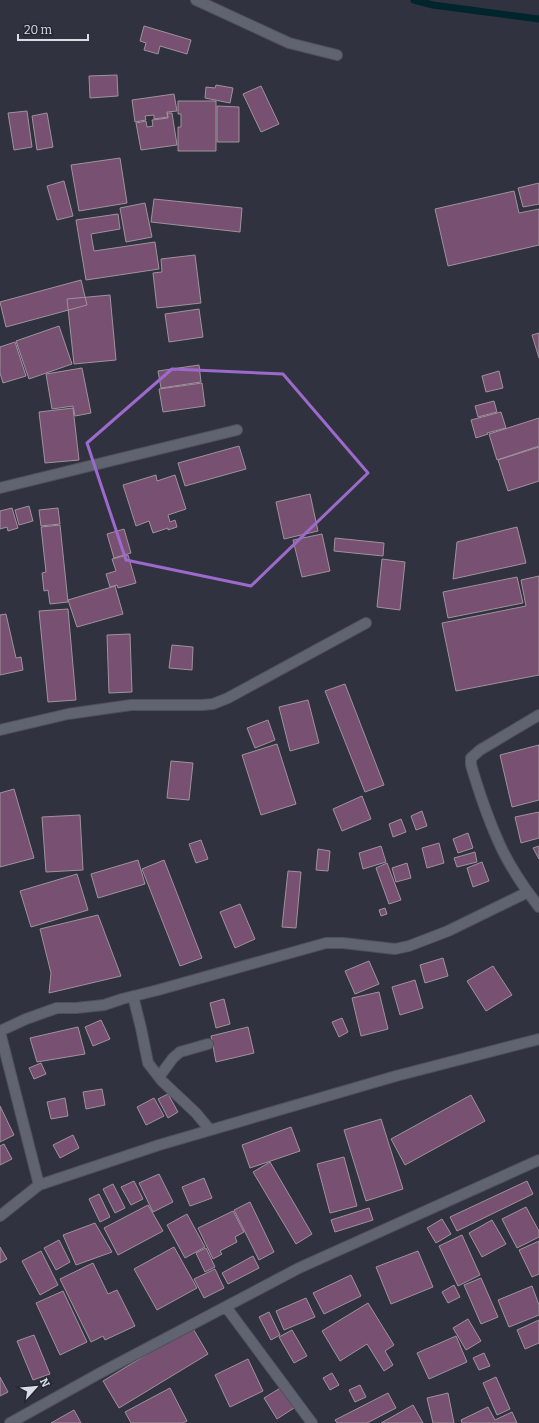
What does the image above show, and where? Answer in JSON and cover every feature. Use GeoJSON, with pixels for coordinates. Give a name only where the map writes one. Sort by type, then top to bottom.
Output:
{"type":"FeatureCollection","features":[{"type":"Feature","properties":{"kind":"street"},"geometry":{"type":"LineString","coordinates":[[196,0],[289,43],[337,55]]}},
{"type":"Feature","properties":{"kind":"street"},"geometry":{"type":"LineString","coordinates":[[0,488],[237,430]]}},
{"type":"Feature","properties":{"kind":"street"},"geometry":{"type":"LineString","coordinates":[[0,730],[68,714],[131,705],[170,704],[192,706],[213,704],[228,698],[366,623]]}},
{"type":"Feature","properties":{"kind":"street"},"geometry":{"type":"LineString","coordinates":[[539,715],[480,750],[471,758],[471,764],[483,804],[500,847],[539,908]]}},
{"type":"Feature","properties":{"kind":"street"},"geometry":{"type":"LineString","coordinates":[[39,1185],[0,1032],[57,1008],[76,1008],[104,1005],[326,943],[343,943],[395,948],[409,946],[448,931],[528,892]]}},
{"type":"Feature","properties":{"kind":"street"},"geometry":{"type":"LineString","coordinates":[[133,996],[148,1063],[158,1077],[196,1113],[210,1130]]}},
{"type":"Feature","properties":{"kind":"street"},"geometry":{"type":"LineString","coordinates":[[0,1216],[39,1185],[159,1145],[396,1076],[539,1039]]}},
{"type":"Feature","properties":{"kind":"street"},"geometry":{"type":"LineString","coordinates":[[158,1077],[173,1058],[180,1052],[208,1044]]}},
{"type":"Feature","properties":{"kind":"street"},"geometry":{"type":"LineString","coordinates":[[10,1423],[100,1373],[299,1268],[539,1160]]}},
{"type":"Feature","properties":{"kind":"street"},"geometry":{"type":"LineString","coordinates":[[226,1307],[312,1423]]}},
{"type":"Feature","properties":{"kind":"highlighted area"},"geometry":{"type":"Polygon","coordinates":[[[172,369],[283,374],[368,473],[251,586],[126,560],[87,443],[172,369]]]}},
{"type":"Feature","properties":{"kind":"building"},"geometry":{"type":"Polygon","coordinates":[[[144,26],[191,40],[187,54],[160,46],[158,54],[144,50],[146,43],[140,41],[144,26]]]}},
{"type":"Feature","properties":{"kind":"building"},"geometry":{"type":"Polygon","coordinates":[[[117,75],[118,96],[90,98],[89,76],[117,75]]]}},
{"type":"Feature","properties":{"kind":"building"},"geometry":{"type":"Polygon","coordinates":[[[216,85],[233,88],[230,103],[205,98],[206,87],[215,88],[216,85]]]}},
{"type":"Feature","properties":{"kind":"building"},"geometry":{"type":"Polygon","coordinates":[[[261,86],[279,124],[261,132],[243,94],[261,86]]]}},
{"type":"Feature","properties":{"kind":"building"},"geometry":{"type":"Polygon","coordinates":[[[174,94],[177,111],[167,112],[168,117],[154,119],[154,115],[145,116],[146,120],[135,122],[132,100],[174,94]]]}},
{"type":"Feature","properties":{"kind":"building"},"geometry":{"type":"Polygon","coordinates":[[[178,101],[216,101],[216,151],[178,151],[178,127],[181,127],[181,114],[178,114],[178,101]]]}},
{"type":"Feature","properties":{"kind":"building"},"geometry":{"type":"Polygon","coordinates":[[[217,106],[239,107],[239,142],[217,142],[217,106]]]}},
{"type":"Feature","properties":{"kind":"building"},"geometry":{"type":"Polygon","coordinates":[[[27,111],[32,147],[14,150],[8,113],[27,111]]]}},
{"type":"Feature","properties":{"kind":"building"},"geometry":{"type":"Polygon","coordinates":[[[47,113],[53,147],[37,150],[32,116],[47,113]]]}},
{"type":"Feature","properties":{"kind":"building"},"geometry":{"type":"Polygon","coordinates":[[[167,113],[172,113],[177,145],[141,150],[136,123],[146,121],[147,127],[153,126],[152,120],[168,118],[167,113]]]}},
{"type":"Feature","properties":{"kind":"building"},"geometry":{"type":"Polygon","coordinates":[[[120,158],[127,203],[79,211],[71,165],[120,158]]]}},
{"type":"Feature","properties":{"kind":"building"},"geometry":{"type":"Polygon","coordinates":[[[64,181],[73,216],[57,220],[47,186],[64,181]]]}},
{"type":"Feature","properties":{"kind":"building"},"geometry":{"type":"Polygon","coordinates":[[[539,183],[539,204],[523,207],[518,188],[539,183]]]}},
{"type":"Feature","properties":{"kind":"building"},"geometry":{"type":"Polygon","coordinates":[[[514,191],[519,213],[539,209],[539,245],[448,266],[435,209],[514,191]]]}},
{"type":"Feature","properties":{"kind":"building"},"geometry":{"type":"Polygon","coordinates":[[[154,199],[242,208],[240,232],[151,222],[154,199]]]}},
{"type":"Feature","properties":{"kind":"building"},"geometry":{"type":"Polygon","coordinates":[[[145,203],[152,237],[126,242],[120,208],[145,203]]]}},
{"type":"Feature","properties":{"kind":"building"},"geometry":{"type":"Polygon","coordinates":[[[118,214],[120,229],[91,234],[94,251],[155,242],[159,269],[86,280],[76,220],[118,214]]]}},
{"type":"Feature","properties":{"kind":"building"},"geometry":{"type":"Polygon","coordinates":[[[195,255],[201,303],[157,308],[153,273],[162,272],[161,259],[195,255]]]}},
{"type":"Feature","properties":{"kind":"building"},"geometry":{"type":"Polygon","coordinates":[[[81,280],[87,305],[6,327],[0,302],[81,280]]]}},
{"type":"Feature","properties":{"kind":"building"},"geometry":{"type":"Polygon","coordinates":[[[110,295],[116,360],[74,364],[67,299],[110,295]]]}},
{"type":"Feature","properties":{"kind":"building"},"geometry":{"type":"Polygon","coordinates":[[[199,309],[203,337],[169,342],[165,314],[199,309]]]}},
{"type":"Feature","properties":{"kind":"building"},"geometry":{"type":"Polygon","coordinates":[[[59,326],[72,364],[29,379],[16,341],[59,326]]]}},
{"type":"Feature","properties":{"kind":"building"},"geometry":{"type":"Polygon","coordinates":[[[539,333],[539,358],[532,335],[539,333]]]}},
{"type":"Feature","properties":{"kind":"building"},"geometry":{"type":"Polygon","coordinates":[[[15,342],[26,376],[3,383],[0,373],[0,347],[15,342]]]}},
{"type":"Feature","properties":{"kind":"building"},"geometry":{"type":"Polygon","coordinates":[[[199,365],[201,382],[161,388],[158,371],[199,365]]]}},
{"type":"Feature","properties":{"kind":"building"},"geometry":{"type":"Polygon","coordinates":[[[82,368],[91,413],[75,416],[73,406],[52,409],[46,374],[82,368]]]}},
{"type":"Feature","properties":{"kind":"building"},"geometry":{"type":"Polygon","coordinates":[[[499,371],[503,388],[486,392],[482,376],[499,371]]]}},
{"type":"Feature","properties":{"kind":"building"},"geometry":{"type":"Polygon","coordinates":[[[202,383],[205,406],[163,412],[159,389],[202,383]]]}},
{"type":"Feature","properties":{"kind":"building"},"geometry":{"type":"Polygon","coordinates":[[[494,401],[497,412],[478,417],[475,406],[494,401]]]}},
{"type":"Feature","properties":{"kind":"building"},"geometry":{"type":"Polygon","coordinates":[[[73,408],[79,460],[45,463],[39,412],[73,408]]]}},
{"type":"Feature","properties":{"kind":"building"},"geometry":{"type":"Polygon","coordinates":[[[501,412],[506,428],[487,433],[488,434],[476,438],[471,420],[501,412]]]}},
{"type":"Feature","properties":{"kind":"building"},"geometry":{"type":"Polygon","coordinates":[[[539,418],[539,446],[497,460],[489,434],[539,418]]]}},
{"type":"Feature","properties":{"kind":"building"},"geometry":{"type":"Polygon","coordinates":[[[239,446],[246,469],[185,486],[178,463],[239,446]]]}},
{"type":"Feature","properties":{"kind":"building"},"geometry":{"type":"Polygon","coordinates":[[[539,447],[539,481],[508,491],[498,460],[539,447]]]}},
{"type":"Feature","properties":{"kind":"building"},"geometry":{"type":"Polygon","coordinates":[[[156,475],[157,481],[175,475],[186,509],[168,515],[170,522],[175,520],[177,527],[168,530],[168,528],[153,533],[149,521],[136,526],[123,485],[156,475]]]}},
{"type":"Feature","properties":{"kind":"building"},"geometry":{"type":"Polygon","coordinates":[[[310,494],[318,531],[284,539],[276,502],[310,494]]]}},
{"type":"Feature","properties":{"kind":"building"},"geometry":{"type":"Polygon","coordinates":[[[29,506],[33,521],[19,525],[15,510],[29,506]]]}},
{"type":"Feature","properties":{"kind":"building"},"geometry":{"type":"Polygon","coordinates":[[[12,508],[18,528],[8,531],[7,527],[0,529],[0,511],[12,508]]]}},
{"type":"Feature","properties":{"kind":"building"},"geometry":{"type":"Polygon","coordinates":[[[58,508],[60,524],[41,526],[39,510],[58,508]]]}},
{"type":"Feature","properties":{"kind":"building"},"geometry":{"type":"Polygon","coordinates":[[[60,525],[68,602],[50,604],[48,590],[44,591],[42,573],[46,572],[41,527],[60,525]]]}},
{"type":"Feature","properties":{"kind":"building"},"geometry":{"type":"Polygon","coordinates":[[[517,527],[526,563],[453,579],[457,542],[517,527]]]}},
{"type":"Feature","properties":{"kind":"building"},"geometry":{"type":"Polygon","coordinates":[[[124,529],[131,553],[114,558],[107,534],[124,529]]]}},
{"type":"Feature","properties":{"kind":"building"},"geometry":{"type":"Polygon","coordinates":[[[322,534],[330,571],[302,577],[293,540],[322,534]]]}},
{"type":"Feature","properties":{"kind":"building"},"geometry":{"type":"Polygon","coordinates":[[[335,538],[384,543],[383,556],[334,551],[335,538]]]}},
{"type":"Feature","properties":{"kind":"building"},"geometry":{"type":"Polygon","coordinates":[[[128,555],[136,583],[118,588],[117,585],[110,587],[106,574],[116,571],[112,559],[128,555]]]}},
{"type":"Feature","properties":{"kind":"building"},"geometry":{"type":"Polygon","coordinates":[[[382,559],[405,562],[400,610],[377,607],[382,559]]]}},
{"type":"Feature","properties":{"kind":"building"},"geometry":{"type":"Polygon","coordinates":[[[539,576],[539,675],[456,691],[442,623],[526,606],[521,580],[539,576]]]}},
{"type":"Feature","properties":{"kind":"building"},"geometry":{"type":"Polygon","coordinates":[[[517,577],[523,603],[448,618],[443,592],[517,577]]]}},
{"type":"Feature","properties":{"kind":"building"},"geometry":{"type":"Polygon","coordinates":[[[115,586],[123,614],[77,627],[68,600],[115,586]]]}},
{"type":"Feature","properties":{"kind":"building"},"geometry":{"type":"Polygon","coordinates":[[[68,609],[76,700],[48,702],[39,611],[68,609]]]}},
{"type":"Feature","properties":{"kind":"building"},"geometry":{"type":"Polygon","coordinates":[[[6,614],[16,658],[21,657],[23,670],[0,675],[0,615],[6,614]]]}},
{"type":"Feature","properties":{"kind":"building"},"geometry":{"type":"Polygon","coordinates":[[[130,634],[132,692],[109,693],[107,635],[130,634]]]}},
{"type":"Feature","properties":{"kind":"building"},"geometry":{"type":"Polygon","coordinates":[[[172,645],[193,647],[192,670],[169,668],[172,645]]]}},
{"type":"Feature","properties":{"kind":"building"},"geometry":{"type":"Polygon","coordinates":[[[345,684],[384,785],[365,792],[325,691],[345,684]]]}},
{"type":"Feature","properties":{"kind":"building"},"geometry":{"type":"Polygon","coordinates":[[[308,700],[319,743],[290,751],[279,707],[308,700]]]}},
{"type":"Feature","properties":{"kind":"building"},"geometry":{"type":"Polygon","coordinates":[[[268,720],[275,740],[255,748],[247,728],[268,720]]]}},
{"type":"Feature","properties":{"kind":"building"},"geometry":{"type":"Polygon","coordinates":[[[277,744],[296,804],[261,815],[242,755],[277,744]]]}},
{"type":"Feature","properties":{"kind":"building"},"geometry":{"type":"Polygon","coordinates":[[[539,745],[539,800],[512,807],[500,755],[539,745]]]}},
{"type":"Feature","properties":{"kind":"building"},"geometry":{"type":"Polygon","coordinates":[[[171,761],[193,763],[189,800],[167,798],[171,761]]]}},
{"type":"Feature","properties":{"kind":"building"},"geometry":{"type":"Polygon","coordinates":[[[14,789],[34,858],[0,867],[0,793],[14,789]]]}},
{"type":"Feature","properties":{"kind":"building"},"geometry":{"type":"Polygon","coordinates":[[[362,796],[371,819],[342,831],[333,809],[362,796]]]}},
{"type":"Feature","properties":{"kind":"building"},"geometry":{"type":"Polygon","coordinates":[[[422,811],[427,826],[416,830],[411,816],[422,811]]]}},
{"type":"Feature","properties":{"kind":"building"},"geometry":{"type":"Polygon","coordinates":[[[539,812],[539,838],[521,843],[515,817],[539,812]]]}},
{"type":"Feature","properties":{"kind":"building"},"geometry":{"type":"Polygon","coordinates":[[[80,815],[83,870],[46,872],[42,817],[80,815]]]}},
{"type":"Feature","properties":{"kind":"building"},"geometry":{"type":"Polygon","coordinates":[[[401,819],[406,832],[393,837],[389,824],[401,819]]]}},
{"type":"Feature","properties":{"kind":"building"},"geometry":{"type":"Polygon","coordinates":[[[468,833],[473,848],[458,853],[453,839],[468,833]]]}},
{"type":"Feature","properties":{"kind":"building"},"geometry":{"type":"Polygon","coordinates":[[[201,840],[208,859],[196,863],[189,844],[201,840]]]}},
{"type":"Feature","properties":{"kind":"building"},"geometry":{"type":"Polygon","coordinates":[[[439,843],[444,863],[427,868],[422,848],[439,843]]]}},
{"type":"Feature","properties":{"kind":"building"},"geometry":{"type":"Polygon","coordinates":[[[381,846],[386,862],[363,869],[359,853],[381,846]]]}},
{"type":"Feature","properties":{"kind":"building"},"geometry":{"type":"Polygon","coordinates":[[[539,846],[539,859],[533,848],[539,846]]]}},
{"type":"Feature","properties":{"kind":"building"},"geometry":{"type":"Polygon","coordinates":[[[318,849],[330,851],[328,871],[316,870],[318,849]]]}},
{"type":"Feature","properties":{"kind":"building"},"geometry":{"type":"Polygon","coordinates":[[[475,852],[477,862],[457,867],[454,858],[475,852]]]}},
{"type":"Feature","properties":{"kind":"building"},"geometry":{"type":"Polygon","coordinates":[[[138,860],[145,884],[98,898],[91,874],[138,860]]]}},
{"type":"Feature","properties":{"kind":"building"},"geometry":{"type":"Polygon","coordinates":[[[164,860],[202,958],[180,966],[142,869],[164,860]]]}},
{"type":"Feature","properties":{"kind":"building"},"geometry":{"type":"Polygon","coordinates":[[[482,862],[489,881],[473,887],[467,868],[482,862]]]}},
{"type":"Feature","properties":{"kind":"building"},"geometry":{"type":"Polygon","coordinates":[[[387,863],[401,900],[389,904],[376,868],[387,863]]]}},
{"type":"Feature","properties":{"kind":"building"},"geometry":{"type":"Polygon","coordinates":[[[407,863],[411,878],[396,882],[392,868],[407,863]]]}},
{"type":"Feature","properties":{"kind":"building"},"geometry":{"type":"Polygon","coordinates":[[[288,871],[301,872],[296,928],[282,927],[288,871]]]}},
{"type":"Feature","properties":{"kind":"building"},"geometry":{"type":"Polygon","coordinates":[[[77,874],[88,910],[31,927],[20,891],[77,874]]]}},
{"type":"Feature","properties":{"kind":"building"},"geometry":{"type":"Polygon","coordinates":[[[240,904],[255,939],[235,948],[220,912],[240,904]]]}},
{"type":"Feature","properties":{"kind":"building"},"geometry":{"type":"Polygon","coordinates":[[[385,908],[387,914],[381,916],[379,910],[385,908]]]}},
{"type":"Feature","properties":{"kind":"building"},"geometry":{"type":"Polygon","coordinates":[[[98,915],[121,976],[49,993],[51,973],[40,929],[98,915]]]}},
{"type":"Feature","properties":{"kind":"building"},"geometry":{"type":"Polygon","coordinates":[[[443,958],[448,976],[425,983],[420,965],[443,958]]]}},
{"type":"Feature","properties":{"kind":"building"},"geometry":{"type":"Polygon","coordinates":[[[369,961],[379,984],[355,994],[345,971],[369,961]]]}},
{"type":"Feature","properties":{"kind":"building"},"geometry":{"type":"Polygon","coordinates":[[[493,966],[512,995],[486,1011],[467,981],[493,966]]]}},
{"type":"Feature","properties":{"kind":"building"},"geometry":{"type":"Polygon","coordinates":[[[415,980],[423,1008],[400,1015],[392,987],[415,980]]]}},
{"type":"Feature","properties":{"kind":"building"},"geometry":{"type":"Polygon","coordinates":[[[379,992],[388,1029],[361,1036],[352,998],[379,992]]]}},
{"type":"Feature","properties":{"kind":"building"},"geometry":{"type":"Polygon","coordinates":[[[224,999],[230,1024],[216,1028],[210,1003],[224,999]]]}},
{"type":"Feature","properties":{"kind":"building"},"geometry":{"type":"Polygon","coordinates":[[[342,1018],[348,1032],[339,1037],[332,1022],[342,1018]]]}},
{"type":"Feature","properties":{"kind":"building"},"geometry":{"type":"Polygon","coordinates":[[[101,1020],[110,1039],[93,1046],[85,1027],[101,1020]]]}},
{"type":"Feature","properties":{"kind":"building"},"geometry":{"type":"Polygon","coordinates":[[[78,1027],[85,1054],[37,1062],[30,1038],[78,1027]]]}},
{"type":"Feature","properties":{"kind":"building"},"geometry":{"type":"Polygon","coordinates":[[[248,1027],[254,1053],[216,1062],[211,1036],[248,1027]]]}},
{"type":"Feature","properties":{"kind":"building"},"geometry":{"type":"Polygon","coordinates":[[[41,1063],[46,1074],[34,1079],[29,1068],[41,1063]]]}},
{"type":"Feature","properties":{"kind":"building"},"geometry":{"type":"Polygon","coordinates":[[[102,1089],[105,1105],[86,1109],[83,1092],[102,1089]]]}},
{"type":"Feature","properties":{"kind":"building"},"geometry":{"type":"Polygon","coordinates":[[[168,1094],[178,1112],[168,1118],[158,1099],[168,1094]]]}},
{"type":"Feature","properties":{"kind":"building"},"geometry":{"type":"Polygon","coordinates":[[[471,1095],[485,1121],[405,1165],[391,1139],[471,1095]]]}},
{"type":"Feature","properties":{"kind":"building"},"geometry":{"type":"Polygon","coordinates":[[[65,1098],[68,1116],[51,1119],[47,1102],[65,1098]]]}},
{"type":"Feature","properties":{"kind":"building"},"geometry":{"type":"Polygon","coordinates":[[[154,1098],[164,1116],[146,1125],[137,1107],[154,1098]]]}},
{"type":"Feature","properties":{"kind":"building"},"geometry":{"type":"Polygon","coordinates":[[[0,1106],[14,1135],[0,1142],[0,1106]]]}},
{"type":"Feature","properties":{"kind":"building"},"geometry":{"type":"Polygon","coordinates":[[[381,1119],[403,1189],[366,1201],[344,1130],[381,1119]]]}},
{"type":"Feature","properties":{"kind":"building"},"geometry":{"type":"Polygon","coordinates":[[[291,1127],[300,1151],[250,1168],[242,1145],[291,1127]]]}},
{"type":"Feature","properties":{"kind":"building"},"geometry":{"type":"Polygon","coordinates":[[[73,1135],[79,1148],[60,1158],[53,1145],[73,1135]]]}},
{"type":"Feature","properties":{"kind":"building"},"geometry":{"type":"Polygon","coordinates":[[[4,1144],[12,1159],[0,1165],[0,1146],[4,1144]]]}},
{"type":"Feature","properties":{"kind":"building"},"geometry":{"type":"Polygon","coordinates":[[[344,1157],[357,1206],[330,1213],[317,1164],[344,1157]]]}},
{"type":"Feature","properties":{"kind":"building"},"geometry":{"type":"Polygon","coordinates":[[[270,1162],[312,1234],[296,1244],[253,1172],[270,1162]]]}},
{"type":"Feature","properties":{"kind":"building"},"geometry":{"type":"Polygon","coordinates":[[[159,1174],[173,1202],[153,1212],[139,1183],[159,1174]]]}},
{"type":"Feature","properties":{"kind":"building"},"geometry":{"type":"Polygon","coordinates":[[[204,1178],[212,1198],[190,1206],[182,1187],[204,1178]]]}},
{"type":"Feature","properties":{"kind":"building"},"geometry":{"type":"Polygon","coordinates":[[[134,1181],[143,1199],[131,1205],[121,1187],[134,1181]]]}},
{"type":"Feature","properties":{"kind":"building"},"geometry":{"type":"Polygon","coordinates":[[[527,1181],[533,1194],[457,1231],[450,1217],[527,1181]]]}},
{"type":"Feature","properties":{"kind":"building"},"geometry":{"type":"Polygon","coordinates":[[[113,1184],[125,1208],[115,1213],[103,1189],[113,1184]]]}},
{"type":"Feature","properties":{"kind":"building"},"geometry":{"type":"Polygon","coordinates":[[[99,1194],[110,1217],[100,1222],[89,1199],[99,1194]]]}},
{"type":"Feature","properties":{"kind":"building"},"geometry":{"type":"Polygon","coordinates":[[[250,1202],[274,1252],[259,1260],[234,1210],[250,1202]]]}},
{"type":"Feature","properties":{"kind":"building"},"geometry":{"type":"Polygon","coordinates":[[[148,1205],[163,1231],[118,1255],[104,1228],[148,1205]]]}},
{"type":"Feature","properties":{"kind":"building"},"geometry":{"type":"Polygon","coordinates":[[[526,1207],[539,1231],[539,1237],[517,1248],[502,1219],[526,1207]]]}},
{"type":"Feature","properties":{"kind":"building"},"geometry":{"type":"Polygon","coordinates":[[[369,1208],[373,1220],[335,1232],[331,1220],[369,1208]]]}},
{"type":"Feature","properties":{"kind":"building"},"geometry":{"type":"Polygon","coordinates":[[[233,1211],[244,1232],[235,1237],[237,1242],[220,1251],[222,1254],[213,1259],[198,1228],[233,1211]]]}},
{"type":"Feature","properties":{"kind":"building"},"geometry":{"type":"Polygon","coordinates":[[[187,1214],[205,1247],[185,1258],[167,1225],[187,1214]]]}},
{"type":"Feature","properties":{"kind":"building"},"geometry":{"type":"Polygon","coordinates":[[[442,1219],[451,1234],[436,1243],[427,1228],[442,1219]]]}},
{"type":"Feature","properties":{"kind":"building"},"geometry":{"type":"Polygon","coordinates":[[[492,1220],[506,1244],[482,1257],[469,1233],[492,1220]]]}},
{"type":"Feature","properties":{"kind":"building"},"geometry":{"type":"Polygon","coordinates":[[[95,1223],[112,1252],[76,1265],[63,1235],[95,1223]]]}},
{"type":"Feature","properties":{"kind":"building"},"geometry":{"type":"Polygon","coordinates":[[[462,1235],[480,1275],[458,1286],[439,1246],[462,1235]]]}},
{"type":"Feature","properties":{"kind":"building"},"geometry":{"type":"Polygon","coordinates":[[[59,1240],[70,1262],[56,1270],[44,1248],[59,1240]]]}},
{"type":"Feature","properties":{"kind":"building"},"geometry":{"type":"Polygon","coordinates":[[[539,1241],[539,1274],[532,1277],[519,1250],[539,1241]]]}},
{"type":"Feature","properties":{"kind":"building"},"geometry":{"type":"Polygon","coordinates":[[[0,1247],[7,1259],[0,1263],[0,1247]]]}},
{"type":"Feature","properties":{"kind":"building"},"geometry":{"type":"Polygon","coordinates":[[[174,1247],[197,1288],[157,1310],[134,1269],[174,1247]]]}},
{"type":"Feature","properties":{"kind":"building"},"geometry":{"type":"Polygon","coordinates":[[[206,1248],[215,1267],[205,1272],[196,1253],[206,1248]]]}},
{"type":"Feature","properties":{"kind":"building"},"geometry":{"type":"Polygon","coordinates":[[[41,1251],[58,1285],[40,1295],[22,1261],[41,1251]]]}},
{"type":"Feature","properties":{"kind":"building"},"geometry":{"type":"Polygon","coordinates":[[[418,1251],[433,1287],[391,1304],[376,1267],[418,1251]]]}},
{"type":"Feature","properties":{"kind":"building"},"geometry":{"type":"Polygon","coordinates":[[[253,1256],[259,1268],[228,1284],[222,1273],[253,1256]]]}},
{"type":"Feature","properties":{"kind":"building"},"geometry":{"type":"Polygon","coordinates":[[[93,1263],[108,1294],[117,1290],[135,1326],[105,1340],[103,1336],[91,1342],[60,1279],[93,1263]]]}},
{"type":"Feature","properties":{"kind":"building"},"geometry":{"type":"Polygon","coordinates":[[[215,1269],[224,1288],[204,1298],[194,1279],[215,1269]]]}},
{"type":"Feature","properties":{"kind":"building"},"geometry":{"type":"Polygon","coordinates":[[[351,1275],[361,1296],[324,1314],[313,1293],[351,1275]]]}},
{"type":"Feature","properties":{"kind":"building"},"geometry":{"type":"Polygon","coordinates":[[[481,1278],[498,1317],[481,1324],[464,1285],[481,1278]]]}},
{"type":"Feature","properties":{"kind":"building"},"geometry":{"type":"Polygon","coordinates":[[[454,1285],[460,1297],[448,1303],[442,1292],[454,1285]]]}},
{"type":"Feature","properties":{"kind":"building"},"geometry":{"type":"Polygon","coordinates":[[[532,1286],[539,1305],[539,1315],[509,1327],[498,1300],[532,1286]]]}},
{"type":"Feature","properties":{"kind":"building"},"geometry":{"type":"Polygon","coordinates":[[[63,1291],[87,1342],[60,1355],[36,1303],[63,1291]]]}},
{"type":"Feature","properties":{"kind":"building"},"geometry":{"type":"Polygon","coordinates":[[[306,1298],[315,1317],[284,1330],[276,1311],[306,1298]]]}},
{"type":"Feature","properties":{"kind":"building"},"geometry":{"type":"Polygon","coordinates":[[[368,1303],[394,1345],[385,1351],[393,1365],[384,1371],[367,1344],[340,1361],[322,1331],[368,1303]]]}},
{"type":"Feature","properties":{"kind":"building"},"geometry":{"type":"Polygon","coordinates":[[[269,1312],[280,1335],[271,1340],[259,1317],[269,1312]]]}},
{"type":"Feature","properties":{"kind":"building"},"geometry":{"type":"Polygon","coordinates":[[[468,1319],[481,1341],[466,1350],[453,1328],[468,1319]]]}},
{"type":"Feature","properties":{"kind":"building"},"geometry":{"type":"Polygon","coordinates":[[[539,1320],[539,1343],[525,1349],[517,1330],[539,1320]]]}},
{"type":"Feature","properties":{"kind":"building"},"geometry":{"type":"Polygon","coordinates":[[[192,1327],[208,1354],[119,1408],[103,1381],[192,1327]]]}},
{"type":"Feature","properties":{"kind":"building"},"geometry":{"type":"Polygon","coordinates":[[[292,1330],[307,1356],[294,1363],[279,1337],[292,1330]]]}},
{"type":"Feature","properties":{"kind":"building"},"geometry":{"type":"Polygon","coordinates":[[[34,1335],[50,1374],[33,1380],[17,1341],[34,1335]]]}},
{"type":"Feature","properties":{"kind":"building"},"geometry":{"type":"Polygon","coordinates":[[[456,1336],[467,1362],[429,1379],[417,1353],[456,1336]]]}},
{"type":"Feature","properties":{"kind":"building"},"geometry":{"type":"Polygon","coordinates":[[[484,1353],[490,1366],[479,1370],[473,1358],[484,1353]]]}},
{"type":"Feature","properties":{"kind":"building"},"geometry":{"type":"Polygon","coordinates":[[[248,1359],[263,1391],[230,1407],[215,1375],[248,1359]]]}},
{"type":"Feature","properties":{"kind":"building"},"geometry":{"type":"Polygon","coordinates":[[[332,1373],[339,1385],[330,1390],[323,1378],[332,1373]]]}},
{"type":"Feature","properties":{"kind":"building"},"geometry":{"type":"Polygon","coordinates":[[[0,1377],[8,1392],[0,1396],[0,1377]]]}},
{"type":"Feature","properties":{"kind":"building"},"geometry":{"type":"Polygon","coordinates":[[[496,1377],[510,1409],[497,1415],[483,1383],[496,1377]]]}},
{"type":"Feature","properties":{"kind":"building"},"geometry":{"type":"Polygon","coordinates":[[[360,1385],[366,1397],[355,1402],[349,1390],[360,1385]]]}},
{"type":"Feature","properties":{"kind":"building"},"geometry":{"type":"Polygon","coordinates":[[[282,1387],[294,1408],[277,1419],[264,1398],[282,1387]]]}},
{"type":"Feature","properties":{"kind":"building"},"geometry":{"type":"Polygon","coordinates":[[[170,1388],[187,1421],[183,1423],[131,1423],[125,1412],[170,1388]]]}},
{"type":"Feature","properties":{"kind":"building"},"geometry":{"type":"Polygon","coordinates":[[[388,1393],[396,1408],[367,1423],[337,1423],[335,1420],[388,1393]]]}},
{"type":"Feature","properties":{"kind":"building"},"geometry":{"type":"Polygon","coordinates":[[[448,1393],[454,1423],[433,1423],[427,1398],[448,1393]]]}},
{"type":"Feature","properties":{"kind":"building"},"geometry":{"type":"Polygon","coordinates":[[[413,1405],[423,1423],[381,1423],[413,1405]]]}},
{"type":"Feature","properties":{"kind":"building"},"geometry":{"type":"Polygon","coordinates":[[[488,1407],[495,1420],[512,1412],[517,1423],[462,1423],[461,1420],[488,1407]]]}},
{"type":"Feature","properties":{"kind":"building"},"geometry":{"type":"Polygon","coordinates":[[[74,1410],[81,1423],[51,1423],[74,1410]]]}},
{"type":"Feature","properties":{"kind":"waterway"},"geometry":{"type":"LineString","coordinates":[[414,0],[433,5],[539,19]]}}]}
